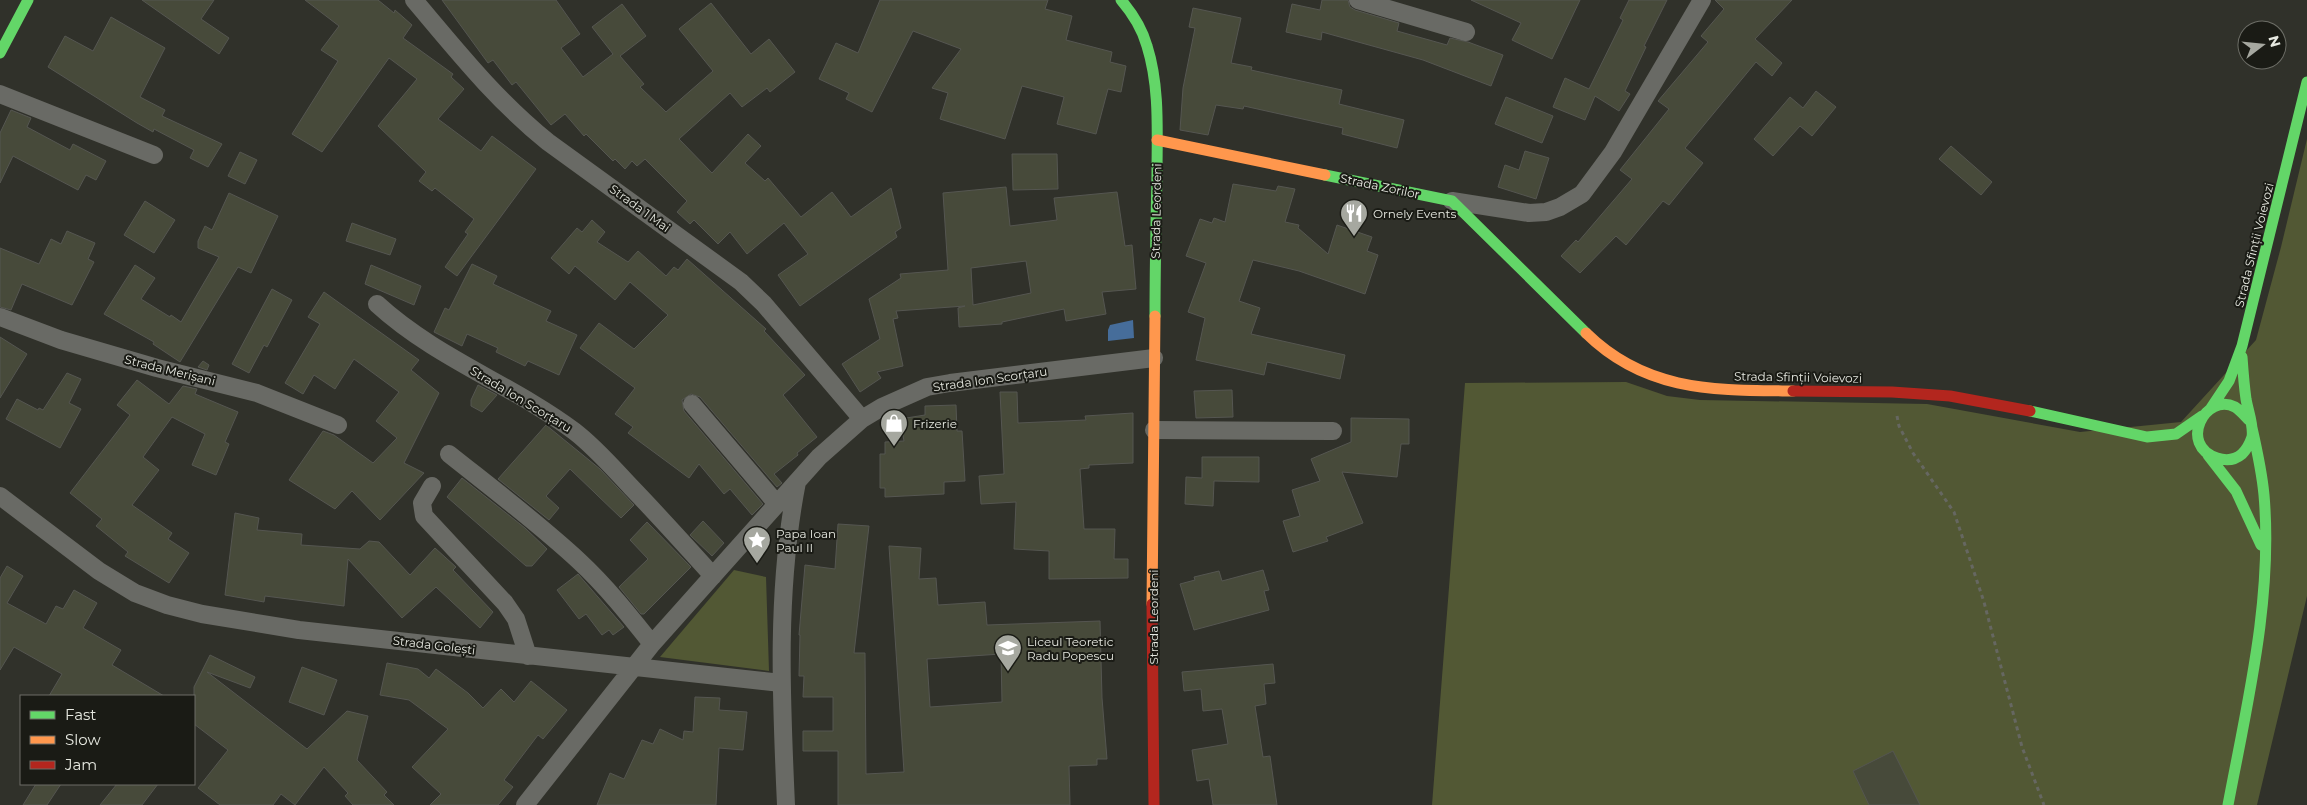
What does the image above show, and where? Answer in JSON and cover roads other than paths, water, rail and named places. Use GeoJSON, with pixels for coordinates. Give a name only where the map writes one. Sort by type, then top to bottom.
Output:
{"type":"FeatureCollection","features":[{"type":"Feature","properties":{"kind":"street"},"geometry":{"type":"LineString","coordinates":[[3,43],[28,0]]}},
{"type":"Feature","properties":{"kind":"street","name":"Strada 1 Mai"},"geometry":{"type":"LineString","coordinates":[[414,0],[476,73],[519,118],[548,142],[741,282],[764,304],[862,419]]}},
{"type":"Feature","properties":{"kind":"street"},"geometry":{"type":"LineString","coordinates":[[1358,0],[1466,32]]}},
{"type":"Feature","properties":{"kind":"street","name":"Strada Zorilor"},"geometry":{"type":"LineString","coordinates":[[1157,140],[1495,209],[1529,213],[1560,208],[1582,194],[1613,152],[1702,0]]}},
{"type":"Feature","properties":{"kind":"street","name":"Strada Leordeni"},"geometry":{"type":"LineString","coordinates":[[1131,3],[1148,49],[1152,73],[1157,140],[1154,358],[1154,805]]}},
{"type":"Feature","properties":{"kind":"street","name":"Strada Sfinții Voievozi"},"geometry":{"type":"LineString","coordinates":[[2211,408],[2229,381],[2242,346],[2307,82]]}},
{"type":"Feature","properties":{"kind":"street"},"geometry":{"type":"LineString","coordinates":[[0,94],[154,155]]}},
{"type":"Feature","properties":{"kind":"street","name":"Strada Sfinții Voievozi"},"geometry":{"type":"LineString","coordinates":[[1452,201],[1585,332],[1612,355],[1642,372],[1672,383],[1707,388],[1766,391],[1892,392],[1950,396],[2009,406],[2147,437],[2176,434],[2202,416]]}},
{"type":"Feature","properties":{"kind":"street","name":"Strada Ion Scorțaru"},"geometry":{"type":"LineString","coordinates":[[377,304],[395,321],[446,355],[539,408],[575,432],[604,459],[713,576]]}},
{"type":"Feature","properties":{"kind":"street","name":"Strada Merișani"},"geometry":{"type":"LineString","coordinates":[[0,317],[61,340],[157,368],[257,392],[338,424]]}},
{"type":"Feature","properties":{"kind":"street"},"geometry":{"type":"LineString","coordinates":[[2147,437],[2186,446],[2226,460],[2235,458],[2249,446],[2252,437],[2244,383],[2242,346]]}},
{"type":"Feature","properties":{"kind":"street","name":"Strada Ion Scorțaru"},"geometry":{"type":"LineString","coordinates":[[525,805],[652,644],[797,481],[839,438],[862,419],[904,396],[928,387],[950,382],[1154,358]]}},
{"type":"Feature","properties":{"kind":"street"},"geometry":{"type":"LineString","coordinates":[[692,404],[777,504]]}},
{"type":"Feature","properties":{"kind":"street"},"geometry":{"type":"LineString","coordinates":[[2228,805],[2263,605],[2265,557],[2263,488],[2250,424],[2236,407],[2220,405],[2211,408],[2202,416],[2197,434],[2206,453],[2236,491],[2246,509],[2265,557]]}},
{"type":"Feature","properties":{"kind":"street"},"geometry":{"type":"LineString","coordinates":[[1154,430],[1333,430]]}},
{"type":"Feature","properties":{"kind":"street"},"geometry":{"type":"LineString","coordinates":[[449,454],[537,524],[580,562],[614,597],[652,644]]}},
{"type":"Feature","properties":{"kind":"street"},"geometry":{"type":"LineString","coordinates":[[786,805],[781,632],[785,555],[797,481]]}},
{"type":"Feature","properties":{"kind":"street"},"geometry":{"type":"LineString","coordinates":[[432,486],[422,503],[424,516],[505,603],[516,619],[528,656]]}},
{"type":"Feature","properties":{"kind":"street","name":"Strada Golești"},"geometry":{"type":"LineString","coordinates":[[0,496],[99,571],[135,593],[167,605],[202,614],[299,630],[781,683]]}},
{"type":"Feature","properties":{"kind":"water"},"geometry":{"type":"Polygon","coordinates":[[[1133,320],[1134,338],[1108,341],[1110,325],[1133,320]]]}},
{"type":"Feature","properties":{"kind":"place","name":"Ornely Events"},"geometry":{"type":"Point","coordinates":[1354,237]}},
{"type":"Feature","properties":{"kind":"place","name":"Frizerie"},"geometry":{"type":"Point","coordinates":[894,447]}},
{"type":"Feature","properties":{"kind":"place","name":"Papa Ioan Paul II"},"geometry":{"type":"Point","coordinates":[757,564]}},
{"type":"Feature","properties":{"kind":"place","name":"Liceul Teoretic Radu Popescu"},"geometry":{"type":"Point","coordinates":[1008,672]}}]}
